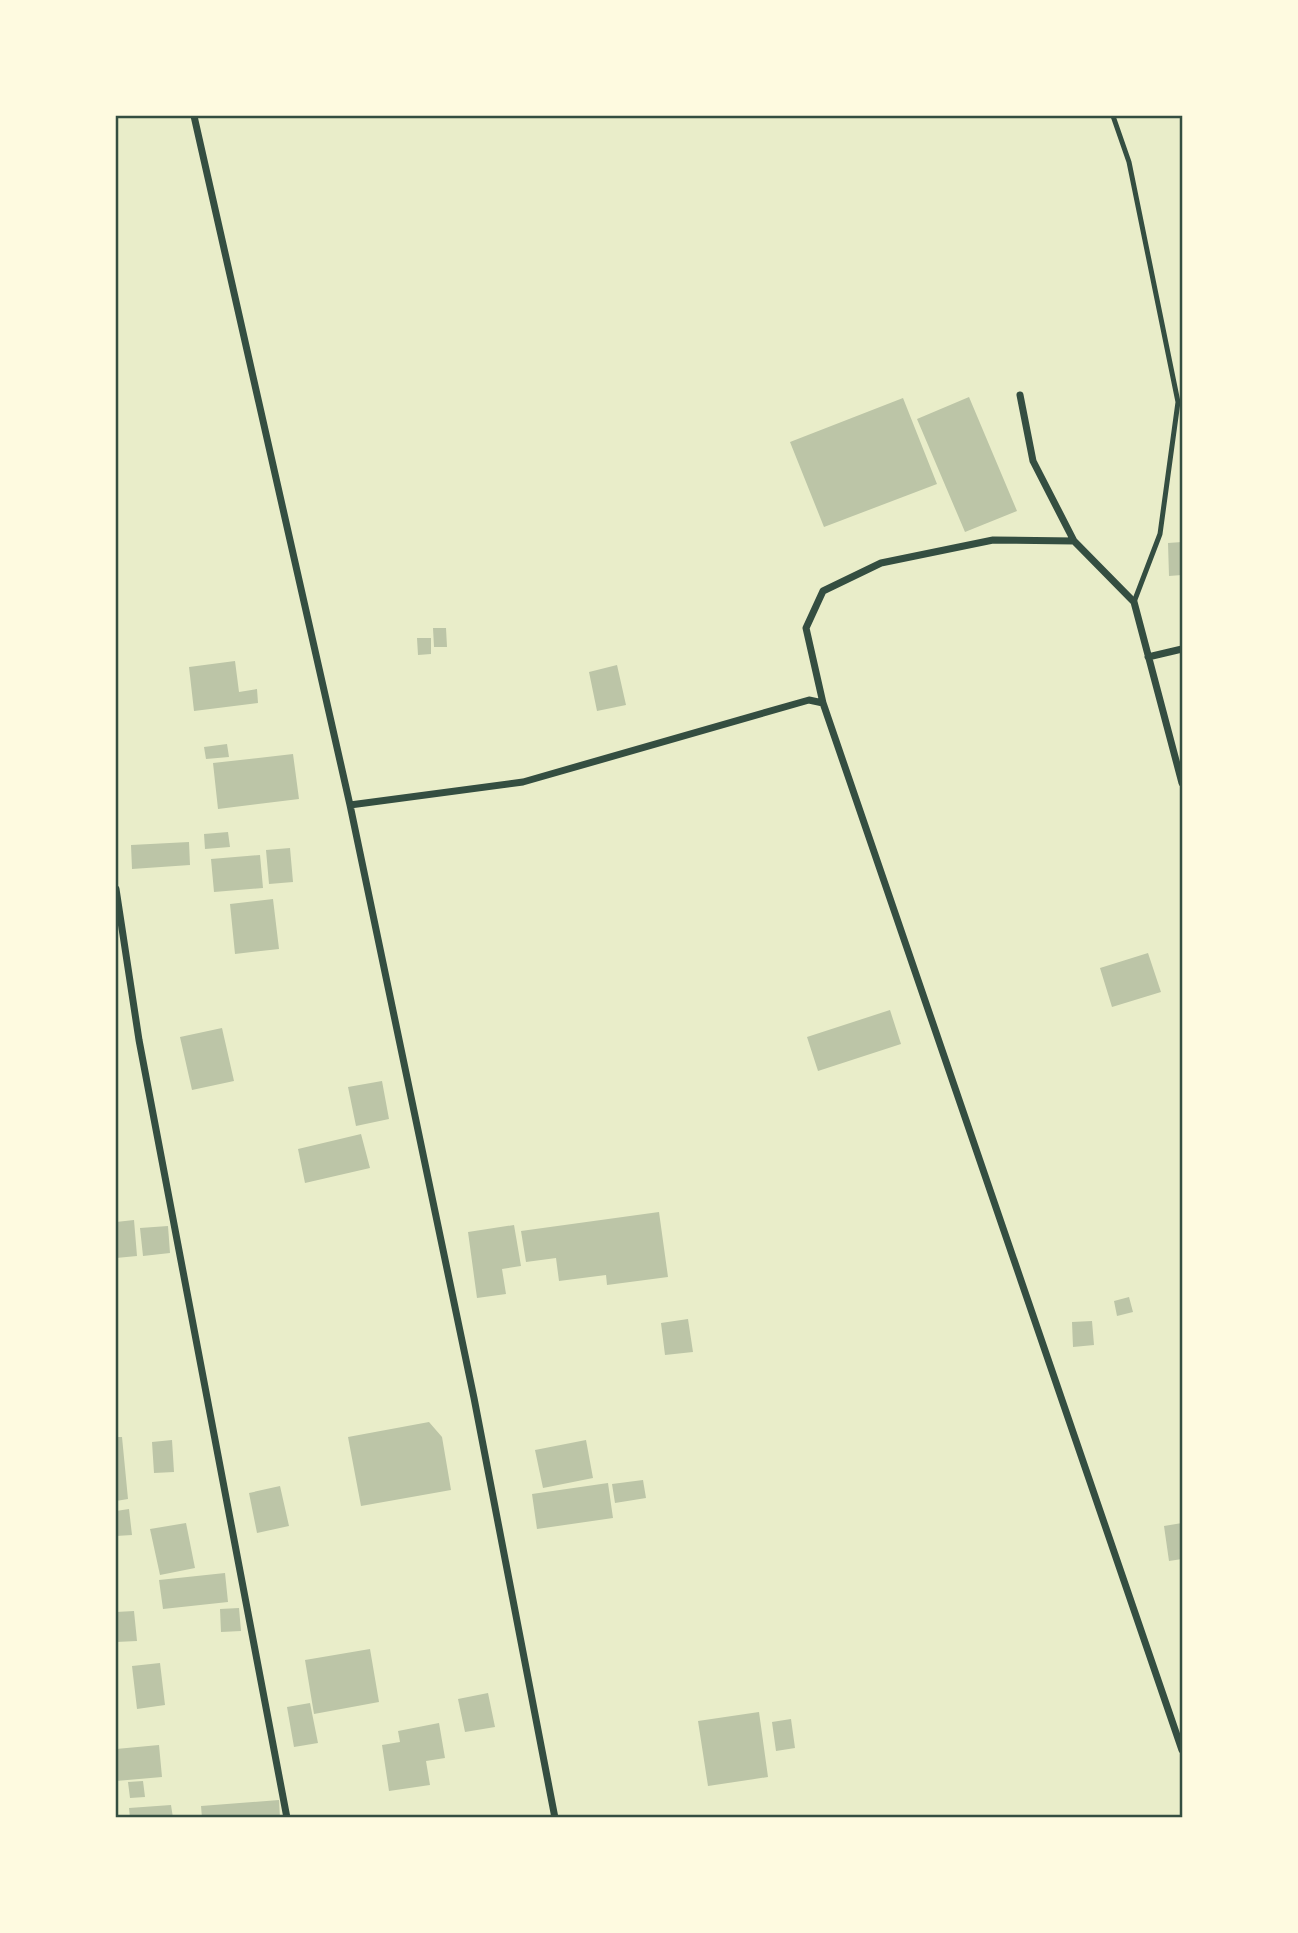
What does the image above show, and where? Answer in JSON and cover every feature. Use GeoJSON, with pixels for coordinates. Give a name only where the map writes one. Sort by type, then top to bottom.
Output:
{"type":"FeatureCollection","features":[{"type":"Feature","properties":{"kind":"street"},"geometry":{"type":"LineString","coordinates":[[194,116],[350,805],[474,1398],[555,1818]]}},
{"type":"Feature","properties":{"kind":"street"},"geometry":{"type":"LineString","coordinates":[[1020,395],[1033,461],[1074,541],[1134,602],[1182,783]]}},
{"type":"Feature","properties":{"kind":"street"},"geometry":{"type":"LineString","coordinates":[[1074,541],[993,540],[881,563],[823,591],[806,628],[823,703],[1182,1751]]}},
{"type":"Feature","properties":{"kind":"street"},"geometry":{"type":"LineString","coordinates":[[1149,657],[1182,649]]}},
{"type":"Feature","properties":{"kind":"street"},"geometry":{"type":"LineString","coordinates":[[350,805],[523,782],[809,700],[823,703]]}},
{"type":"Feature","properties":{"kind":"street"},"geometry":{"type":"LineString","coordinates":[[116,889],[139,1040],[287,1818]]}},
{"type":"Feature","properties":{"kind":"lane"},"geometry":{"type":"LineString","coordinates":[[1113,116],[1129,162],[1178,402],[1160,534],[1134,602]]}},
{"type":"Feature","properties":{"kind":"building"},"geometry":{"type":"Polygon","coordinates":[[[969,397],[1017,511],[965,532],[917,419],[969,397]]]}},
{"type":"Feature","properties":{"kind":"building"},"geometry":{"type":"Polygon","coordinates":[[[903,398],[937,484],[824,527],[790,442],[903,398]]]}},
{"type":"Feature","properties":{"kind":"building"},"geometry":{"type":"Polygon","coordinates":[[[1182,542],[1182,575],[1169,576],[1168,543],[1182,542]]]}},
{"type":"Feature","properties":{"kind":"building"},"geometry":{"type":"Polygon","coordinates":[[[433,628],[446,628],[447,647],[434,647],[433,628]]]}},
{"type":"Feature","properties":{"kind":"building"},"geometry":{"type":"Polygon","coordinates":[[[417,638],[431,638],[431,654],[418,655],[417,638]]]}},
{"type":"Feature","properties":{"kind":"building"},"geometry":{"type":"Polygon","coordinates":[[[235,661],[239,692],[257,689],[258,703],[194,711],[189,667],[235,661]]]}},
{"type":"Feature","properties":{"kind":"building"},"geometry":{"type":"Polygon","coordinates":[[[617,665],[626,705],[597,711],[589,672],[617,665]]]}},
{"type":"Feature","properties":{"kind":"building"},"geometry":{"type":"Polygon","coordinates":[[[227,744],[229,757],[206,759],[204,747],[227,744]]]}},
{"type":"Feature","properties":{"kind":"building"},"geometry":{"type":"Polygon","coordinates":[[[293,754],[299,799],[218,809],[213,763],[293,754]]]}},
{"type":"Feature","properties":{"kind":"building"},"geometry":{"type":"Polygon","coordinates":[[[228,832],[230,847],[205,849],[204,834],[228,832]]]}},
{"type":"Feature","properties":{"kind":"building"},"geometry":{"type":"Polygon","coordinates":[[[189,842],[190,865],[132,869],[131,845],[189,842]]]}},
{"type":"Feature","properties":{"kind":"building"},"geometry":{"type":"Polygon","coordinates":[[[290,848],[293,882],[269,884],[266,850],[290,848]]]}},
{"type":"Feature","properties":{"kind":"building"},"geometry":{"type":"Polygon","coordinates":[[[260,855],[263,888],[214,892],[211,859],[260,855]]]}},
{"type":"Feature","properties":{"kind":"building"},"geometry":{"type":"Polygon","coordinates":[[[273,899],[279,949],[235,954],[230,904],[273,899]]]}},
{"type":"Feature","properties":{"kind":"building"},"geometry":{"type":"Polygon","coordinates":[[[1148,953],[1161,992],[1112,1007],[1100,968],[1148,953]]]}},
{"type":"Feature","properties":{"kind":"building"},"geometry":{"type":"Polygon","coordinates":[[[890,1010],[901,1044],[818,1071],[807,1037],[890,1010]]]}},
{"type":"Feature","properties":{"kind":"building"},"geometry":{"type":"Polygon","coordinates":[[[222,1028],[234,1081],[192,1090],[180,1037],[222,1028]]]}},
{"type":"Feature","properties":{"kind":"building"},"geometry":{"type":"Polygon","coordinates":[[[382,1081],[389,1119],[356,1126],[348,1087],[382,1081]]]}},
{"type":"Feature","properties":{"kind":"building"},"geometry":{"type":"Polygon","coordinates":[[[361,1134],[370,1168],[305,1183],[298,1149],[361,1134]]]}},
{"type":"Feature","properties":{"kind":"building"},"geometry":{"type":"Polygon","coordinates":[[[659,1212],[668,1277],[607,1285],[606,1275],[559,1281],[556,1258],[526,1262],[521,1231],[659,1212]]]}},
{"type":"Feature","properties":{"kind":"building"},"geometry":{"type":"Polygon","coordinates":[[[134,1220],[137,1256],[116,1258],[116,1222],[134,1220]]]}},
{"type":"Feature","properties":{"kind":"building"},"geometry":{"type":"Polygon","coordinates":[[[514,1225],[521,1266],[502,1269],[506,1294],[477,1298],[468,1232],[514,1225]]]}},
{"type":"Feature","properties":{"kind":"building"},"geometry":{"type":"Polygon","coordinates":[[[168,1226],[170,1253],[143,1256],[140,1228],[168,1226]]]}},
{"type":"Feature","properties":{"kind":"building"},"geometry":{"type":"Polygon","coordinates":[[[1129,1297],[1133,1312],[1117,1316],[1114,1301],[1129,1297]]]}},
{"type":"Feature","properties":{"kind":"building"},"geometry":{"type":"Polygon","coordinates":[[[688,1319],[693,1352],[665,1355],[661,1323],[688,1319]]]}},
{"type":"Feature","properties":{"kind":"building"},"geometry":{"type":"Polygon","coordinates":[[[1092,1321],[1094,1345],[1073,1347],[1072,1322],[1092,1321]]]}},
{"type":"Feature","properties":{"kind":"building"},"geometry":{"type":"Polygon","coordinates":[[[429,1422],[442,1437],[451,1490],[361,1506],[348,1437],[429,1422]]]}},
{"type":"Feature","properties":{"kind":"building"},"geometry":{"type":"Polygon","coordinates":[[[116,1437],[122,1437],[128,1499],[116,1501],[116,1437]]]}},
{"type":"Feature","properties":{"kind":"building"},"geometry":{"type":"Polygon","coordinates":[[[172,1440],[174,1472],[154,1473],[152,1442],[172,1440]]]}},
{"type":"Feature","properties":{"kind":"building"},"geometry":{"type":"Polygon","coordinates":[[[586,1440],[593,1478],[543,1488],[535,1450],[586,1440]]]}},
{"type":"Feature","properties":{"kind":"building"},"geometry":{"type":"Polygon","coordinates":[[[643,1480],[646,1498],[615,1503],[612,1484],[643,1480]]]}},
{"type":"Feature","properties":{"kind":"building"},"geometry":{"type":"Polygon","coordinates":[[[608,1483],[613,1518],[537,1529],[532,1494],[608,1483]]]}},
{"type":"Feature","properties":{"kind":"building"},"geometry":{"type":"Polygon","coordinates":[[[280,1486],[289,1526],[257,1533],[249,1493],[280,1486]]]}},
{"type":"Feature","properties":{"kind":"building"},"geometry":{"type":"Polygon","coordinates":[[[129,1509],[132,1535],[116,1536],[116,1511],[129,1509]]]}},
{"type":"Feature","properties":{"kind":"building"},"geometry":{"type":"Polygon","coordinates":[[[186,1523],[195,1568],[160,1575],[150,1529],[186,1523]]]}},
{"type":"Feature","properties":{"kind":"building"},"geometry":{"type":"Polygon","coordinates":[[[1182,1523],[1182,1559],[1169,1561],[1164,1526],[1182,1523]]]}},
{"type":"Feature","properties":{"kind":"building"},"geometry":{"type":"Polygon","coordinates":[[[225,1573],[228,1602],[163,1609],[159,1580],[225,1573]]]}},
{"type":"Feature","properties":{"kind":"building"},"geometry":{"type":"Polygon","coordinates":[[[239,1608],[241,1631],[221,1632],[220,1609],[239,1608]]]}},
{"type":"Feature","properties":{"kind":"building"},"geometry":{"type":"Polygon","coordinates":[[[134,1611],[137,1641],[116,1642],[116,1612],[134,1611]]]}},
{"type":"Feature","properties":{"kind":"building"},"geometry":{"type":"Polygon","coordinates":[[[370,1649],[379,1702],[314,1714],[305,1660],[370,1649]]]}},
{"type":"Feature","properties":{"kind":"building"},"geometry":{"type":"Polygon","coordinates":[[[160,1663],[165,1705],[137,1709],[132,1666],[160,1663]]]}},
{"type":"Feature","properties":{"kind":"building"},"geometry":{"type":"Polygon","coordinates":[[[488,1693],[495,1727],[465,1732],[458,1699],[488,1693]]]}},
{"type":"Feature","properties":{"kind":"building"},"geometry":{"type":"Polygon","coordinates":[[[310,1703],[318,1743],[294,1747],[287,1707],[310,1703]]]}},
{"type":"Feature","properties":{"kind":"building"},"geometry":{"type":"Polygon","coordinates":[[[759,1712],[768,1777],[708,1786],[698,1721],[759,1712]]]}},
{"type":"Feature","properties":{"kind":"building"},"geometry":{"type":"Polygon","coordinates":[[[791,1719],[795,1748],[776,1751],[772,1722],[791,1719]]]}},
{"type":"Feature","properties":{"kind":"building"},"geometry":{"type":"Polygon","coordinates":[[[439,1723],[445,1758],[426,1761],[430,1785],[389,1791],[382,1745],[400,1742],[398,1731],[439,1723]]]}},
{"type":"Feature","properties":{"kind":"building"},"geometry":{"type":"Polygon","coordinates":[[[159,1745],[162,1777],[116,1781],[116,1749],[159,1745]]]}},
{"type":"Feature","properties":{"kind":"building"},"geometry":{"type":"Polygon","coordinates":[[[143,1781],[145,1797],[130,1798],[128,1782],[143,1781]]]}},
{"type":"Feature","properties":{"kind":"building"},"geometry":{"type":"Polygon","coordinates":[[[279,1800],[280,1818],[202,1818],[201,1806],[279,1800]]]}},
{"type":"Feature","properties":{"kind":"building"},"geometry":{"type":"Polygon","coordinates":[[[171,1805],[173,1818],[130,1818],[129,1808],[171,1805]]]}}]}
